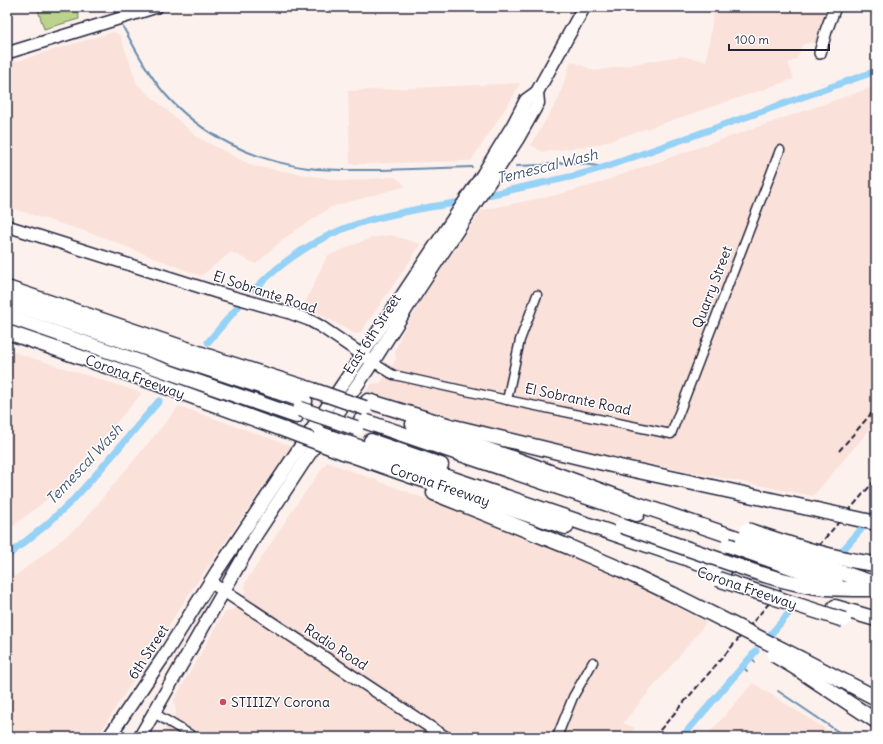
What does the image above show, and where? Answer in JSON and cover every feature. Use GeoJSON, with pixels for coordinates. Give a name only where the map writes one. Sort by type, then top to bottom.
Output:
{"type":"FeatureCollection","features":[{"type":"Feature","properties":{"kind":"highway","name":"Corona Freeway"},"geometry":{"type":"LineString","coordinates":[[7,288],[160,364],[298,412],[356,427],[505,456],[674,517],[745,535]]}},
{"type":"Feature","properties":{"kind":"highway"},"geometry":{"type":"LineString","coordinates":[[7,302],[160,364]]}},
{"type":"Feature","properties":{"kind":"highway"},"geometry":{"type":"LineString","coordinates":[[7,309],[298,412],[356,427],[728,545],[874,588]]}},
{"type":"Feature","properties":{"kind":"highway"},"geometry":{"type":"LineString","coordinates":[[7,316],[160,364]]}},
{"type":"Feature","properties":{"kind":"highway"},"geometry":{"type":"LineString","coordinates":[[7,324],[160,364]]}},
{"type":"Feature","properties":{"kind":"highway","name":"Corona Freeway"},"geometry":{"type":"LineString","coordinates":[[7,332],[160,364],[298,412],[334,397],[353,396],[356,427],[411,476],[721,575],[785,601],[844,620],[876,628]]}},
{"type":"Feature","properties":{"kind":"highway"},"geometry":{"type":"LineString","coordinates":[[356,427],[458,428],[620,467],[876,523]]}},
{"type":"Feature","properties":{"kind":"highway"},"geometry":{"type":"LineString","coordinates":[[356,427],[772,578],[825,588],[874,588]]}},
{"type":"Feature","properties":{"kind":"highway"},"geometry":{"type":"LineString","coordinates":[[356,427],[721,575],[748,580],[876,619]]}},
{"type":"Feature","properties":{"kind":"highway"},"geometry":{"type":"LineString","coordinates":[[411,476],[430,491],[618,568],[674,595],[797,663],[876,698]]}},
{"type":"Feature","properties":{"kind":"highway"},"geometry":{"type":"LineString","coordinates":[[745,535],[874,588]]}},
{"type":"Feature","properties":{"kind":"highway"},"geometry":{"type":"LineString","coordinates":[[745,535],[823,554],[876,564]]}},
{"type":"Feature","properties":{"kind":"highway"},"geometry":{"type":"LineString","coordinates":[[797,663],[876,722]]}},
{"type":"Feature","properties":{"kind":"main road","name":"East 6th Street"},"geometry":{"type":"LineString","coordinates":[[224,590],[255,537],[304,462],[450,223],[481,177],[513,125],[526,100],[537,92],[584,7]]}},
{"type":"Feature","properties":{"kind":"main road","name":"East 6th Street"},"geometry":{"type":"LineString","coordinates":[[210,582],[300,446],[417,292],[517,140],[538,103],[537,92]]}},
{"type":"Feature","properties":{"kind":"main road","name":"6th Street"},"geometry":{"type":"LineString","coordinates":[[109,737],[164,656],[210,582]]}},
{"type":"Feature","properties":{"kind":"main road"},"geometry":{"type":"LineString","coordinates":[[140,737],[224,590]]}},
{"type":"Feature","properties":{"kind":"street"},"geometry":{"type":"LineString","coordinates":[[7,53],[157,7]]}},
{"type":"Feature","properties":{"kind":"street"},"geometry":{"type":"LineString","coordinates":[[820,54],[826,31],[835,7]]}},
{"type":"Feature","properties":{"kind":"street","name":"Quarry Street"},"geometry":{"type":"LineString","coordinates":[[671,434],[780,150]]}},
{"type":"Feature","properties":{"kind":"street","name":"El Sobrante Road"},"geometry":{"type":"LineString","coordinates":[[7,226],[309,320],[394,375],[671,434]]}},
{"type":"Feature","properties":{"kind":"street"},"geometry":{"type":"LineString","coordinates":[[507,400],[520,340],[537,295]]}},
{"type":"Feature","properties":{"kind":"street","name":"Radio Road"},"geometry":{"type":"LineString","coordinates":[[210,582],[445,737]]}},
{"type":"Feature","properties":{"kind":"street"},"geometry":{"type":"LineString","coordinates":[[558,737],[573,697],[592,662]]}},
{"type":"Feature","properties":{"kind":"street"},"geometry":{"type":"LineString","coordinates":[[154,713],[194,737]]}},
{"type":"Feature","properties":{"kind":"shaded area"},"geometry":{"type":"Polygon","coordinates":[[[716,7],[829,7],[816,42],[803,44],[797,59],[788,63],[794,79],[596,145],[543,152],[531,145],[559,98],[571,61],[595,71],[680,56],[706,61],[714,11],[716,7]]]}},
{"type":"Feature","properties":{"kind":"shaded area"},"geometry":{"type":"Polygon","coordinates":[[[113,32],[120,35],[137,84],[197,137],[253,166],[343,181],[395,177],[406,186],[331,207],[283,239],[256,264],[231,252],[201,276],[100,236],[7,207],[7,64],[113,32]]]}},
{"type":"Feature","properties":{"kind":"shaded area"},"geometry":{"type":"Polygon","coordinates":[[[520,83],[513,97],[471,161],[350,164],[348,91],[520,83]]]}},
{"type":"Feature","properties":{"kind":"shaded area"},"geometry":{"type":"Polygon","coordinates":[[[876,86],[876,422],[813,496],[600,454],[495,430],[366,391],[372,384],[381,383],[396,359],[395,351],[402,333],[428,290],[482,210],[556,195],[593,185],[876,86]]]}},
{"type":"Feature","properties":{"kind":"shaded area"},"geometry":{"type":"Polygon","coordinates":[[[391,235],[420,244],[360,333],[355,334],[304,305],[327,256],[371,238],[391,235]]]}},
{"type":"Feature","properties":{"kind":"shaded area"},"geometry":{"type":"Polygon","coordinates":[[[7,350],[142,393],[56,492],[7,531],[7,350]]]}},
{"type":"Feature","properties":{"kind":"shaded area"},"geometry":{"type":"Polygon","coordinates":[[[179,406],[291,446],[187,597],[97,737],[7,737],[7,582],[80,525],[179,406]]]}},
{"type":"Feature","properties":{"kind":"shaded area"},"geometry":{"type":"Polygon","coordinates":[[[327,462],[518,533],[614,575],[706,622],[623,723],[635,728],[628,737],[153,737],[154,734],[164,731],[176,713],[174,700],[224,613],[235,608],[246,591],[245,583],[298,502],[327,462]]]}},
{"type":"Feature","properties":{"kind":"shaded area"},"geometry":{"type":"Polygon","coordinates":[[[753,683],[838,737],[706,737],[753,683]]]}},
{"type":"Feature","properties":{"kind":"green space"},"geometry":{"type":"Polygon","coordinates":[[[37,7],[78,7],[79,19],[44,29],[37,7]]]}},
{"type":"Feature","properties":{"kind":"waterway"},"geometry":{"type":"LineString","coordinates":[[113,7],[115,12]]}},
{"type":"Feature","properties":{"kind":"waterway"},"geometry":{"type":"LineString","coordinates":[[123,27],[142,62],[165,94],[179,109],[212,134],[249,152],[288,164],[326,170],[472,167]]}},
{"type":"Feature","properties":{"kind":"waterway","name":"Temescal Wash"},"geometry":{"type":"LineString","coordinates":[[479,197],[574,176],[605,167],[876,71]]}},
{"type":"Feature","properties":{"kind":"waterway"},"geometry":{"type":"LineString","coordinates":[[516,166],[568,162],[605,167]]}},
{"type":"Feature","properties":{"kind":"waterway","name":"Temescal Wash"},"geometry":{"type":"LineString","coordinates":[[255,289],[278,268],[304,249],[345,228],[387,216],[465,201]]}},
{"type":"Feature","properties":{"kind":"waterway","name":"Temescal Wash"},"geometry":{"type":"LineString","coordinates":[[208,342],[238,307]]}},
{"type":"Feature","properties":{"kind":"waterway","name":"Temescal Wash"},"geometry":{"type":"LineString","coordinates":[[7,556],[45,526],[73,500],[159,401]]}},
{"type":"Feature","properties":{"kind":"waterway"},"geometry":{"type":"LineString","coordinates":[[873,514],[876,511]]}},
{"type":"Feature","properties":{"kind":"waterway"},"geometry":{"type":"LineString","coordinates":[[843,550],[864,526]]}},
{"type":"Feature","properties":{"kind":"waterway"},"geometry":{"type":"LineString","coordinates":[[771,634],[789,613]]}},
{"type":"Feature","properties":{"kind":"waterway"},"geometry":{"type":"LineString","coordinates":[[682,737],[756,651]]}},
{"type":"Feature","properties":{"kind":"waterway"},"geometry":{"type":"LineString","coordinates":[[751,657],[755,662]]}},
{"type":"Feature","properties":{"kind":"waterway"},"geometry":{"type":"LineString","coordinates":[[743,667],[747,671]]}},
{"type":"Feature","properties":{"kind":"waterway"},"geometry":{"type":"LineString","coordinates":[[778,691],[846,737]]}},
{"type":"Feature","properties":{"kind":"railway"},"geometry":{"type":"LineString","coordinates":[[839,451],[876,408]]}},
{"type":"Feature","properties":{"kind":"railway"},"geometry":{"type":"LineString","coordinates":[[654,737],[876,479]]}},
{"type":"Feature","properties":{"kind":"place","name":"STIIIZY Corona"},"geometry":{"type":"Point","coordinates":[223,702]}}]}
